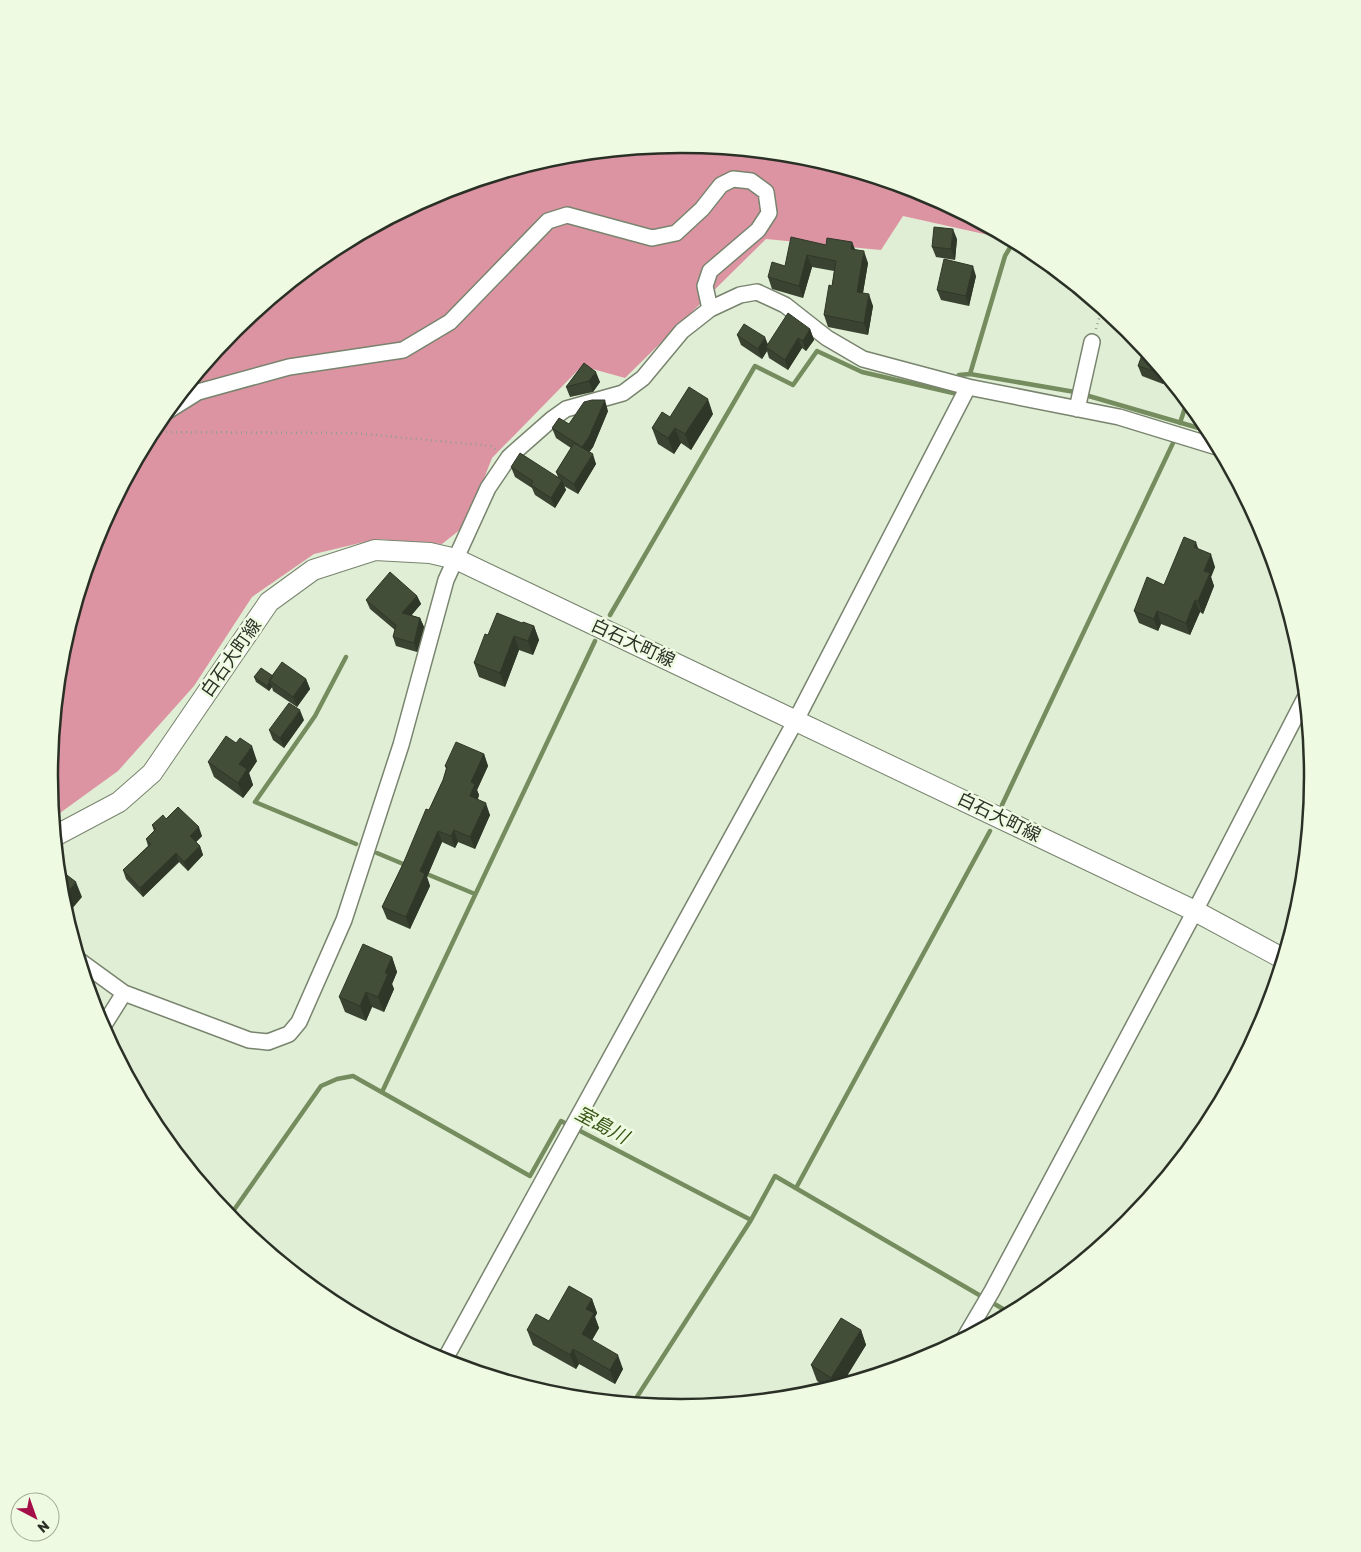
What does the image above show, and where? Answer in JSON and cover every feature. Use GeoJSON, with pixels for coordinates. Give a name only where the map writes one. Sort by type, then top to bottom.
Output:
{"type":"FeatureCollection","features":[{"type":"Feature","properties":{"kind":"main road","name":"白石大町線"},"geometry":{"type":"LineString","coordinates":[[61,833],[119,802],[152,773],[270,602],[313,570],[375,550],[430,553],[456,559],[796,720],[1195,911],[1276,955]]}},
{"type":"Feature","properties":{"kind":"street"},"geometry":{"type":"LineString","coordinates":[[183,402],[198,392],[289,367],[403,350],[450,322],[548,221],[567,216],[652,238],[676,233],[702,210],[721,185],[733,179],[751,181],[766,192],[769,213],[758,230],[710,271],[705,286],[710,309]]}},
{"type":"Feature","properties":{"kind":"street"},"geometry":{"type":"LineString","coordinates":[[88,967],[124,994],[249,1040],[268,1042],[288,1034],[299,1022],[344,920],[401,745],[446,580],[488,488],[509,457],[552,419],[566,409],[623,393],[643,378],[682,331],[710,309],[740,295],[757,292],[785,306],[827,338],[863,358],[968,387],[1079,399],[1119,417],[1208,444]]}},
{"type":"Feature","properties":{"kind":"street"},"geometry":{"type":"LineString","coordinates":[[1079,399],[1092,342]]}},
{"type":"Feature","properties":{"kind":"street"},"geometry":{"type":"LineString","coordinates":[[448,1354],[796,720],[968,387]]}},
{"type":"Feature","properties":{"kind":"street"},"geometry":{"type":"LineString","coordinates":[[971,1327],[1195,911],[1299,709]]}},
{"type":"Feature","properties":{"kind":"street"},"geometry":{"type":"LineString","coordinates":[[107,1020],[124,994]]}},
{"type":"Feature","properties":{"kind":"path"},"geometry":{"type":"LineString","coordinates":[[1092,342],[1100,316]]}},
{"type":"Feature","properties":{"kind":"path"},"geometry":{"type":"LineString","coordinates":[[161,432],[354,433],[491,446],[509,457]]}},
{"type":"Feature","properties":{"kind":"shaded area"},"geometry":{"type":"Polygon","coordinates":[[[680,153],[762,158],[842,174],[919,200],[991,236],[903,216],[881,250],[766,239],[625,378],[582,366],[492,458],[466,525],[442,544],[377,539],[314,554],[252,597],[194,686],[118,771],[59,814],[59,735],[69,654],[91,576],[122,500],[162,430],[212,365],[240,335],[301,282],[369,236],[442,200],[519,174],[599,158],[680,153]]]}},
{"type":"Feature","properties":{"kind":"building"},"geometry":{"type":"Polygon","coordinates":[[[934,227],[953,229],[951,249],[932,247],[934,227]]]}},
{"type":"Feature","properties":{"kind":"building"},"geometry":{"type":"Polygon","coordinates":[[[791,237],[826,245],[827,238],[852,242],[851,249],[864,251],[857,292],[869,294],[864,323],[824,315],[829,285],[832,286],[836,261],[807,255],[799,286],[768,277],[772,262],[785,266],[791,237]]]}},
{"type":"Feature","properties":{"kind":"building"},"geometry":{"type":"Polygon","coordinates":[[[944,259],[973,266],[966,296],[937,290],[944,259]]]}},
{"type":"Feature","properties":{"kind":"building"},"geometry":{"type":"Polygon","coordinates":[[[788,313],[810,329],[803,341],[798,338],[785,360],[766,347],[788,313]]]}},
{"type":"Feature","properties":{"kind":"building"},"geometry":{"type":"Polygon","coordinates":[[[744,324],[765,337],[758,349],[737,335],[744,324]]]}},
{"type":"Feature","properties":{"kind":"building"},"geometry":{"type":"Polygon","coordinates":[[[1141,357],[1154,371],[1138,366],[1141,357]]]}},
{"type":"Feature","properties":{"kind":"building"},"geometry":{"type":"Polygon","coordinates":[[[584,363],[596,372],[589,381],[566,387],[584,363]]]}},
{"type":"Feature","properties":{"kind":"building"},"geometry":{"type":"Polygon","coordinates":[[[689,387],[708,399],[685,434],[675,428],[668,438],[652,428],[662,412],[670,417],[689,387]]]}},
{"type":"Feature","properties":{"kind":"building"},"geometry":{"type":"Polygon","coordinates":[[[605,400],[589,437],[582,447],[552,428],[559,418],[569,424],[584,402],[605,400]]]}},
{"type":"Feature","properties":{"kind":"building"},"geometry":{"type":"Polygon","coordinates":[[[574,443],[593,454],[574,484],[556,472],[574,443]]]}},
{"type":"Feature","properties":{"kind":"building"},"geometry":{"type":"Polygon","coordinates":[[[520,453],[562,480],[551,498],[531,485],[533,481],[511,467],[520,453]]]}},
{"type":"Feature","properties":{"kind":"building"},"geometry":{"type":"Polygon","coordinates":[[[1184,537],[1196,542],[1194,547],[1211,554],[1204,571],[1210,573],[1198,601],[1195,600],[1186,623],[1157,611],[1154,619],[1134,611],[1147,577],[1164,585],[1184,537]]]}},
{"type":"Feature","properties":{"kind":"building"},"geometry":{"type":"Polygon","coordinates":[[[390,572],[417,596],[402,613],[420,618],[414,643],[393,637],[396,625],[366,600],[390,572]]]}},
{"type":"Feature","properties":{"kind":"building"},"geometry":{"type":"Polygon","coordinates":[[[497,613],[534,626],[528,641],[514,636],[500,673],[474,663],[485,634],[488,635],[497,613]]]}},
{"type":"Feature","properties":{"kind":"building"},"geometry":{"type":"Polygon","coordinates":[[[282,662],[306,679],[293,697],[269,680],[282,662]]]}},
{"type":"Feature","properties":{"kind":"building"},"geometry":{"type":"Polygon","coordinates":[[[261,668],[273,676],[267,686],[254,677],[261,668]]]}},
{"type":"Feature","properties":{"kind":"building"},"geometry":{"type":"Polygon","coordinates":[[[289,703],[300,710],[280,738],[269,730],[289,703]]]}},
{"type":"Feature","properties":{"kind":"building"},"geometry":{"type":"Polygon","coordinates":[[[226,736],[236,743],[240,738],[252,746],[239,764],[247,769],[238,783],[208,762],[226,736]]]}},
{"type":"Feature","properties":{"kind":"building"},"geometry":{"type":"Polygon","coordinates":[[[456,742],[484,754],[471,782],[475,784],[470,796],[486,803],[470,837],[454,830],[451,836],[438,831],[420,871],[425,874],[406,917],[382,907],[403,864],[426,809],[429,810],[443,780],[447,767],[445,766],[456,742]]]}},
{"type":"Feature","properties":{"kind":"building"},"geometry":{"type":"Polygon","coordinates":[[[178,807],[199,827],[190,836],[200,846],[184,862],[176,853],[140,888],[123,870],[151,844],[146,839],[156,829],[152,825],[163,815],[166,819],[178,807]]]}},
{"type":"Feature","properties":{"kind":"building"},"geometry":{"type":"Polygon","coordinates":[[[65,874],[76,882],[68,892],[65,874]]]}},
{"type":"Feature","properties":{"kind":"building"},"geometry":{"type":"Polygon","coordinates":[[[363,944],[392,957],[385,973],[388,974],[378,997],[366,992],[360,1006],[339,997],[363,944]]]}},
{"type":"Feature","properties":{"kind":"building"},"geometry":{"type":"Polygon","coordinates":[[[569,1286],[592,1299],[586,1309],[594,1313],[582,1334],[618,1355],[610,1370],[573,1349],[570,1355],[527,1330],[536,1314],[549,1321],[569,1286]]]}},
{"type":"Feature","properties":{"kind":"building"},"geometry":{"type":"Polygon","coordinates":[[[841,1318],[861,1330],[831,1378],[811,1365],[841,1318]]]}},
{"type":"Feature","properties":{"kind":"waterway"},"geometry":{"type":"LineString","coordinates":[[970,374],[1005,256],[1010,247]]}},
{"type":"Feature","properties":{"kind":"waterway"},"geometry":{"type":"LineString","coordinates":[[610,615],[755,366],[793,385],[817,351],[862,372],[953,393]]}},
{"type":"Feature","properties":{"kind":"waterway"},"geometry":{"type":"LineString","coordinates":[[959,375],[970,374],[1075,392],[1197,428]]}},
{"type":"Feature","properties":{"kind":"waterway"},"geometry":{"type":"LineString","coordinates":[[1180,423],[1184,410]]}},
{"type":"Feature","properties":{"kind":"waterway"},"geometry":{"type":"LineString","coordinates":[[1002,805],[1173,443]]}},
{"type":"Feature","properties":{"kind":"waterway"},"geometry":{"type":"LineString","coordinates":[[382,1092],[595,641]]}},
{"type":"Feature","properties":{"kind":"waterway"},"geometry":{"type":"LineString","coordinates":[[346,657],[315,716],[255,802],[356,844]]}},
{"type":"Feature","properties":{"kind":"waterway"},"geometry":{"type":"LineString","coordinates":[[796,1188],[990,831]]}},
{"type":"Feature","properties":{"kind":"waterway"},"geometry":{"type":"LineString","coordinates":[[377,853],[408,866]]}},
{"type":"Feature","properties":{"kind":"waterway"},"geometry":{"type":"LineString","coordinates":[[422,872],[475,894]]}},
{"type":"Feature","properties":{"kind":"waterway","name":"室島川"},"geometry":{"type":"LineString","coordinates":[[234,1210],[321,1086],[337,1079],[353,1076],[530,1176],[561,1121],[751,1220],[775,1176],[1003,1309]]}},
{"type":"Feature","properties":{"kind":"waterway"},"geometry":{"type":"LineString","coordinates":[[636,1398],[751,1220]]}}]}
